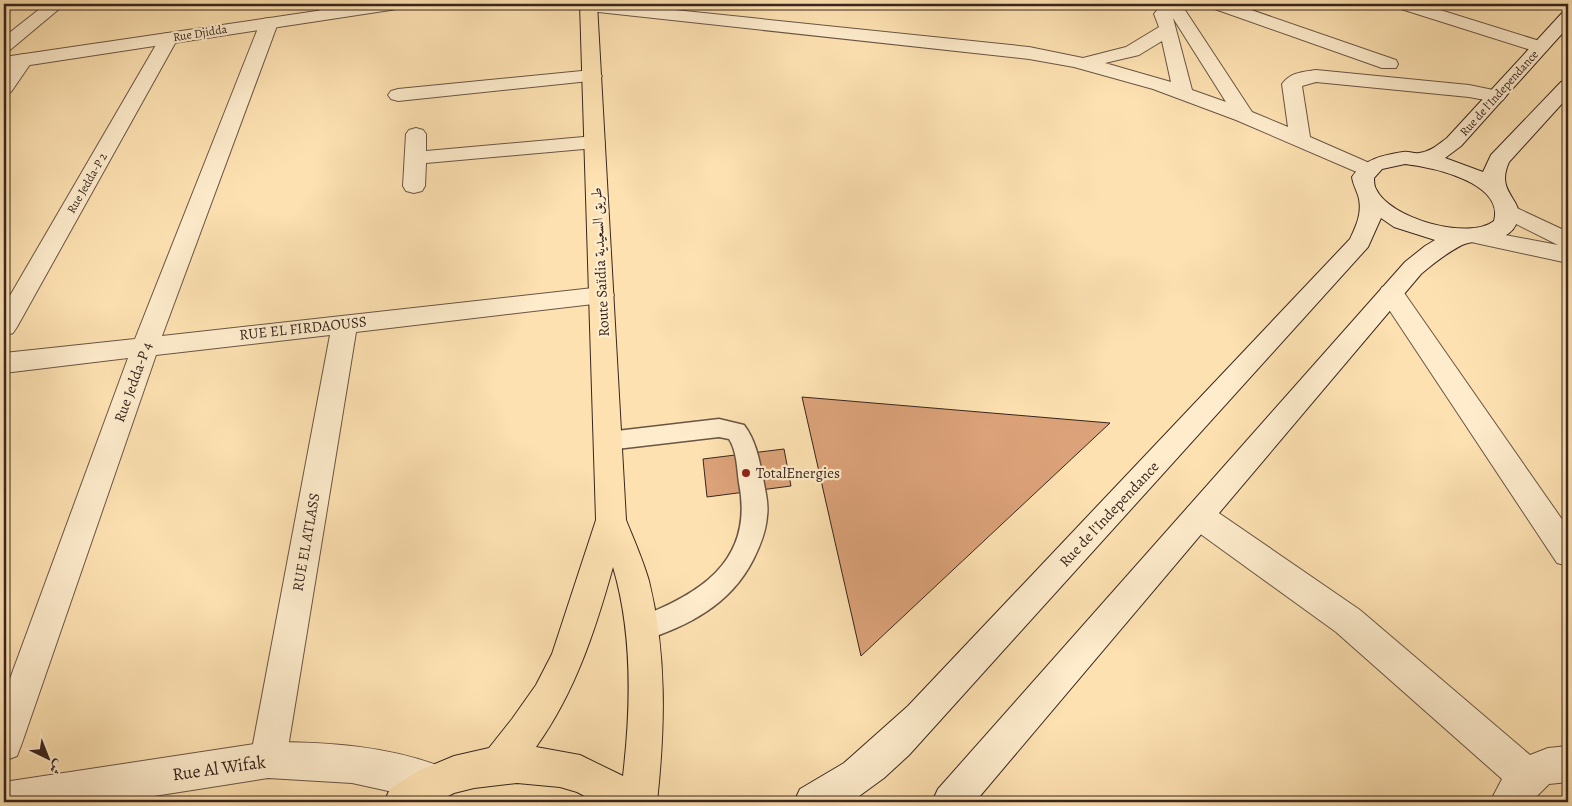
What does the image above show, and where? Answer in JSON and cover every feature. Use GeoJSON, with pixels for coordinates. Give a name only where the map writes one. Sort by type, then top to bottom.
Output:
{"type":"FeatureCollection","features":[{"type":"Feature","properties":{"kind":"highway","name":"Route Saïdia طريق السعيدية"},"geometry":{"type":"LineString","coordinates":[[588,5],[611,520]]}},
{"type":"Feature","properties":{"kind":"highway"},"geometry":{"type":"LineString","coordinates":[[611,520],[632,580],[642,629],[647,684],[646,744],[638,802]]}},
{"type":"Feature","properties":{"kind":"highway"},"geometry":{"type":"LineString","coordinates":[[500,764],[535,719],[561,674],[578,630],[611,520]]}},
{"type":"Feature","properties":{"kind":"highway"},"geometry":{"type":"LineString","coordinates":[[403,802],[434,782],[468,770],[500,764],[551,766],[598,782],[626,802]]}},
{"type":"Feature","properties":{"kind":"street"},"geometry":{"type":"LineString","coordinates":[[7,39],[56,4]]}},
{"type":"Feature","properties":{"kind":"street"},"geometry":{"type":"LineString","coordinates":[[320,4],[338,12]]}},
{"type":"Feature","properties":{"kind":"street","name":"Rue Djidda"},"geometry":{"type":"LineString","coordinates":[[4,64],[397,4]]}},
{"type":"Feature","properties":{"kind":"street"},"geometry":{"type":"LineString","coordinates":[[1159,4],[1180,15],[1244,115]]}},
{"type":"Feature","properties":{"kind":"street"},"geometry":{"type":"LineString","coordinates":[[1218,4],[1389,64]]}},
{"type":"Feature","properties":{"kind":"street"},"geometry":{"type":"LineString","coordinates":[[1404,4],[1540,47]]}},
{"type":"Feature","properties":{"kind":"street"},"geometry":{"type":"LineString","coordinates":[[588,5],[1029,53],[1081,62],[1123,72],[1244,115],[1366,170]]}},
{"type":"Feature","properties":{"kind":"street"},"geometry":{"type":"LineString","coordinates":[[1081,62],[1134,51],[1151,44],[1180,15]]}},
{"type":"Feature","properties":{"kind":"street"},"geometry":{"type":"LineString","coordinates":[[1180,15],[1174,60],[1183,92]]}},
{"type":"Feature","properties":{"kind":"street","name":"Rue de l'Independance"},"geometry":{"type":"LineString","coordinates":[[1423,159],[1449,147],[1568,16]]}},
{"type":"Feature","properties":{"kind":"street","name":"Rue Jedda-P 4"},"geometry":{"type":"LineString","coordinates":[[4,743],[146,345],[269,23]]}},
{"type":"Feature","properties":{"kind":"street","name":"Rue Jedda-P 2"},"geometry":{"type":"LineString","coordinates":[[4,327],[169,38]]}},
{"type":"Feature","properties":{"kind":"street"},"geometry":{"type":"LineString","coordinates":[[4,88],[24,60]]}},
{"type":"Feature","properties":{"kind":"street"},"geometry":{"type":"LineString","coordinates":[[398,95],[592,76]]}},
{"type":"Feature","properties":{"kind":"street"},"geometry":{"type":"LineString","coordinates":[[1300,140],[1292,84],[1300,78],[1316,76],[1478,92],[1496,96]]}},
{"type":"Feature","properties":{"kind":"street"},"geometry":{"type":"LineString","coordinates":[[951,802],[1422,258],[1468,237],[1495,232],[1505,223],[1501,201],[1492,175],[1499,160],[1568,86]]}},
{"type":"Feature","properties":{"kind":"street"},"geometry":{"type":"LineString","coordinates":[[414,186],[416,134]]}},
{"type":"Feature","properties":{"kind":"street"},"geometry":{"type":"LineString","coordinates":[[415,158],[595,142]]}},
{"type":"Feature","properties":{"kind":"street"},"geometry":{"type":"LineString","coordinates":[[1568,242],[1501,201],[1482,181],[1464,171],[1423,159],[1388,159],[1375,163],[1366,170],[1362,178],[1363,188],[1370,200],[1385,213],[1406,225],[1432,234],[1468,237],[1568,255]]}},
{"type":"Feature","properties":{"kind":"street","name":"Rue de l'Independance"},"geometry":{"type":"LineString","coordinates":[[813,802],[828,796],[877,760],[921,718],[1360,242],[1370,221],[1370,200]]}},
{"type":"Feature","properties":{"kind":"street"},"geometry":{"type":"LineString","coordinates":[[1391,293],[1567,550]]}},
{"type":"Feature","properties":{"kind":"street","name":"RUE EL FIRDAOUSS"},"geometry":{"type":"LineString","coordinates":[[4,363],[146,345],[602,295]]}},
{"type":"Feature","properties":{"kind":"street","name":"RUE EL ATLASS"},"geometry":{"type":"LineString","coordinates":[[268,760],[345,324]]}},
{"type":"Feature","properties":{"kind":"street"},"geometry":{"type":"LineString","coordinates":[[1199,516],[1348,621],[1518,789],[1542,767],[1568,764]]}},
{"type":"Feature","properties":{"kind":"street","name":"Rue Al Wifak"},"geometry":{"type":"LineString","coordinates":[[4,801],[268,760],[306,759],[351,763],[393,770],[434,782]]}},
{"type":"Feature","properties":{"kind":"lane"},"geometry":{"type":"LineString","coordinates":[[608,441],[719,428],[736,431],[743,444],[755,501],[754,524],[747,546],[735,568],[718,587],[688,610],[671,619],[642,629]]}},
{"type":"Feature","properties":{"kind":"building"},"geometry":{"type":"Polygon","coordinates":[[[802,397],[1110,423],[861,656],[802,397]]]}},
{"type":"Feature","properties":{"kind":"building","name":"TotalEnergies"},"geometry":{"type":"Polygon","coordinates":[[[784,449],[791,486],[707,497],[703,459],[784,449]]]}},
{"type":"Feature","properties":{"kind":"place","name":"TotalEnergies"},"geometry":{"type":"Point","coordinates":[746,473]}}]}
